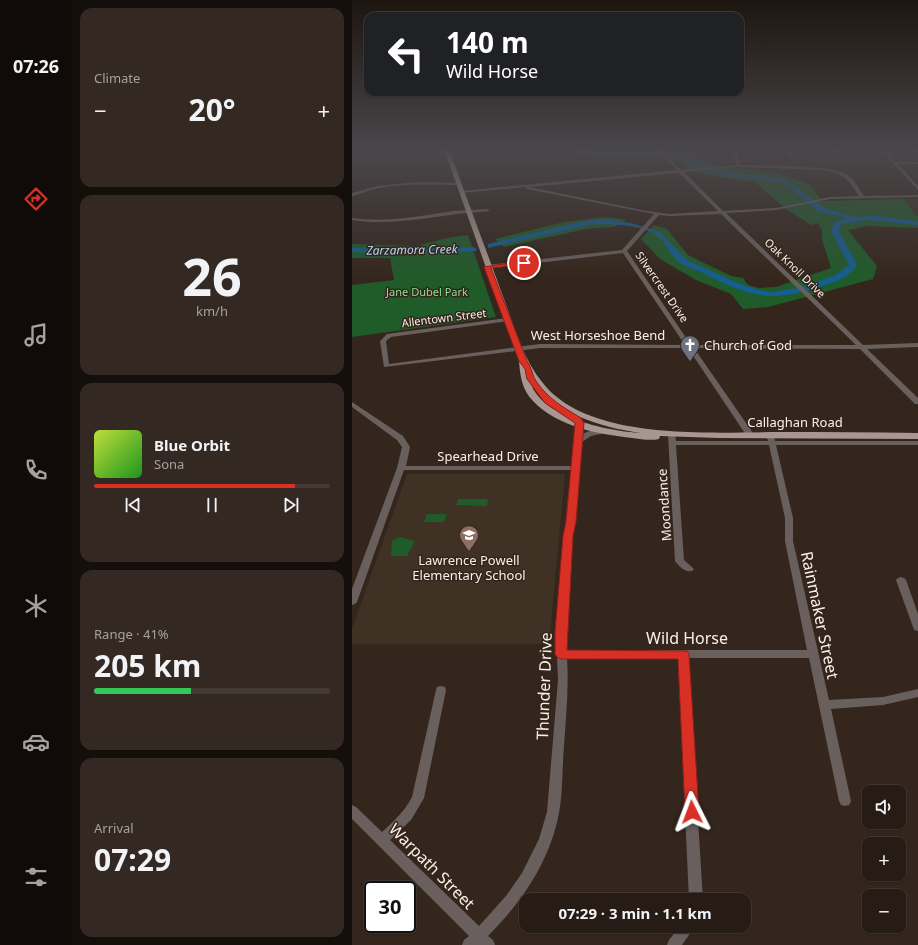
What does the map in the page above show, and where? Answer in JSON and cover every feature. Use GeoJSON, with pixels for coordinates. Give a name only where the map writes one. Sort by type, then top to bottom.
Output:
{"type":"FeatureCollection","features":[{"type":"Feature","properties":{"kind":"main road","name":"Callaghan Road"},"geometry":{"type":"LineString","coordinates":[[461,193],[523,361],[542,389],[551,397],[577,413],[598,421],[670,437]]}},
{"type":"Feature","properties":{"kind":"main road","name":"Callaghan Road"},"geometry":{"type":"LineString","coordinates":[[523,361],[522,370],[526,382],[536,398],[551,411],[580,425],[602,431],[643,437],[751,436],[771,439],[918,436]]}},
{"type":"Feature","properties":{"kind":"main road"},"geometry":{"type":"LineString","coordinates":[[529,369],[531,379],[543,396],[561,410],[578,420],[580,425],[590,423],[631,432],[658,434],[670,437]]}},
{"type":"Feature","properties":{"kind":"street"},"geometry":{"type":"LineString","coordinates":[[553,193],[657,214],[776,209],[819,200],[862,197],[918,196]]}},
{"type":"Feature","properties":{"kind":"street","name":"Oak Knoll Drive"},"geometry":{"type":"LineString","coordinates":[[703,193],[918,402]]}},
{"type":"Feature","properties":{"kind":"street"},"geometry":{"type":"LineString","coordinates":[[859,193],[862,197]]}},
{"type":"Feature","properties":{"kind":"street"},"geometry":{"type":"LineString","coordinates":[[352,219],[395,222],[467,211],[487,210]]}},
{"type":"Feature","properties":{"kind":"street","name":"Silvercrest Drive"},"geometry":{"type":"LineString","coordinates":[[657,214],[639,236],[624,251],[751,436]]}},
{"type":"Feature","properties":{"kind":"street"},"geometry":{"type":"LineString","coordinates":[[488,267],[624,251]]}},
{"type":"Feature","properties":{"kind":"street","name":"Allentown Street"},"geometry":{"type":"LineString","coordinates":[[386,366],[384,338],[395,334],[507,320]]}},
{"type":"Feature","properties":{"kind":"street","name":"West Horseshoe Bend"},"geometry":{"type":"LineString","coordinates":[[386,366],[540,346],[690,347],[918,345]]}},
{"type":"Feature","properties":{"kind":"street"},"geometry":{"type":"LineString","coordinates":[[352,404],[404,442],[406,447],[401,468],[352,602]]}},
{"type":"Feature","properties":{"kind":"street","name":"Thunder Drive"},"geometry":{"type":"LineString","coordinates":[[474,940],[502,912],[520,889],[534,865],[549,828],[553,812],[563,680],[561,632],[568,536],[580,425]]}},
{"type":"Feature","properties":{"kind":"street"},"geometry":{"type":"LineString","coordinates":[[579,441],[588,434],[602,431]]}},
{"type":"Feature","properties":{"kind":"street","name":"Callaghan Road"},"geometry":{"type":"LineString","coordinates":[[670,437],[918,443]]}},
{"type":"Feature","properties":{"kind":"street","name":"Moondance"},"geometry":{"type":"LineString","coordinates":[[670,437],[680,561],[689,570]]}},
{"type":"Feature","properties":{"kind":"street","name":"Rainmaker Street"},"geometry":{"type":"LineString","coordinates":[[771,439],[788,518],[789,541],[845,801]]}},
{"type":"Feature","properties":{"kind":"street","name":"Spearhead Drive"},"geometry":{"type":"LineString","coordinates":[[401,468],[576,468]]}},
{"type":"Feature","properties":{"kind":"street"},"geometry":{"type":"LineString","coordinates":[[902,580],[918,627]]}},
{"type":"Feature","properties":{"kind":"street","name":"Wild Horse"},"geometry":{"type":"LineString","coordinates":[[561,654],[814,654]]}},
{"type":"Feature","properties":{"kind":"street"},"geometry":{"type":"LineString","coordinates":[[683,654],[696,893]]}},
{"type":"Feature","properties":{"kind":"street"},"geometry":{"type":"LineString","coordinates":[[381,840],[400,824],[413,808],[418,798],[441,690]]}},
{"type":"Feature","properties":{"kind":"street"},"geometry":{"type":"LineString","coordinates":[[825,704],[883,701],[918,693]]}},
{"type":"Feature","properties":{"kind":"street","name":"Warpath Street"},"geometry":{"type":"LineString","coordinates":[[352,811],[474,940],[488,945]]}},
{"type":"Feature","properties":{"kind":"street"},"geometry":{"type":"LineString","coordinates":[[674,945],[683,933]]}},
{"type":"Feature","properties":{"kind":"shaded area"},"geometry":{"type":"Polygon","coordinates":[[[904,199],[918,199],[918,216],[915,215],[904,199]]]}},
{"type":"Feature","properties":{"kind":"shaded area","name":"Lawrence Powell Elementary School"},"geometry":{"type":"Polygon","coordinates":[[[407,474],[565,474],[549,644],[352,644],[352,629],[407,474]]]}},
{"type":"Feature","properties":{"kind":"green space"},"geometry":{"type":"Polygon","coordinates":[[[768,193],[816,193],[822,201],[904,199],[915,215],[918,216],[918,228],[868,226],[848,230],[877,266],[873,279],[768,307],[743,309],[731,294],[696,280],[660,259],[641,239],[654,225],[667,229],[688,255],[731,276],[743,278],[748,285],[759,288],[776,287],[831,268],[822,239],[822,230],[818,223],[811,225],[786,209],[768,193]]]}},
{"type":"Feature","properties":{"kind":"green space"},"geometry":{"type":"Polygon","coordinates":[[[606,217],[627,220],[614,227],[586,229],[504,247],[495,239],[564,222],[606,217]]]}},
{"type":"Feature","properties":{"kind":"green space","name":"Jane Dubel Park"},"geometry":{"type":"Polygon","coordinates":[[[468,235],[496,317],[352,337],[352,285],[394,280],[390,258],[352,258],[352,244],[417,246],[447,238],[468,235]]]}},
{"type":"Feature","properties":{"kind":"green space"},"geometry":{"type":"Polygon","coordinates":[[[458,499],[488,499],[487,506],[456,505],[458,499]]]}},
{"type":"Feature","properties":{"kind":"green space"},"geometry":{"type":"Polygon","coordinates":[[[427,514],[447,514],[444,522],[424,522],[427,514]]]}},
{"type":"Feature","properties":{"kind":"green space"},"geometry":{"type":"Polygon","coordinates":[[[400,537],[415,541],[407,556],[391,556],[392,541],[400,537]]]}},
{"type":"Feature","properties":{"kind":"waterway"},"geometry":{"type":"LineString","coordinates":[[801,193],[822,210],[852,217]]}},
{"type":"Feature","properties":{"kind":"waterway","name":"Zarzamora Creek"},"geometry":{"type":"LineString","coordinates":[[491,246],[588,223],[604,221],[624,223],[658,233],[678,257],[687,264],[747,290],[771,294],[784,293],[817,285],[837,278],[850,269],[853,265],[835,231],[837,224],[866,218],[918,223]]}},
{"type":"Feature","properties":{"kind":"waterway","name":"Zarzamora Creek"},"geometry":{"type":"LineString","coordinates":[[352,250],[418,252],[473,249]]}},
{"type":"Feature","properties":{"kind":"place","name":"Church of God"},"geometry":{"type":"Point","coordinates":[690,362]}},
{"type":"Feature","properties":{"kind":"place","name":"Lawrence Powell Elementary School"},"geometry":{"type":"Point","coordinates":[469,552]}},
{"type":"Feature","properties":{"kind":"route"},"geometry":{"type":"LineString","coordinates":[[524,263],[488,267],[523,361],[529,369],[531,379],[548,401],[574,417],[580,423],[571,522],[568,536],[560,644],[561,654],[683,654],[692,812]]}}]}
